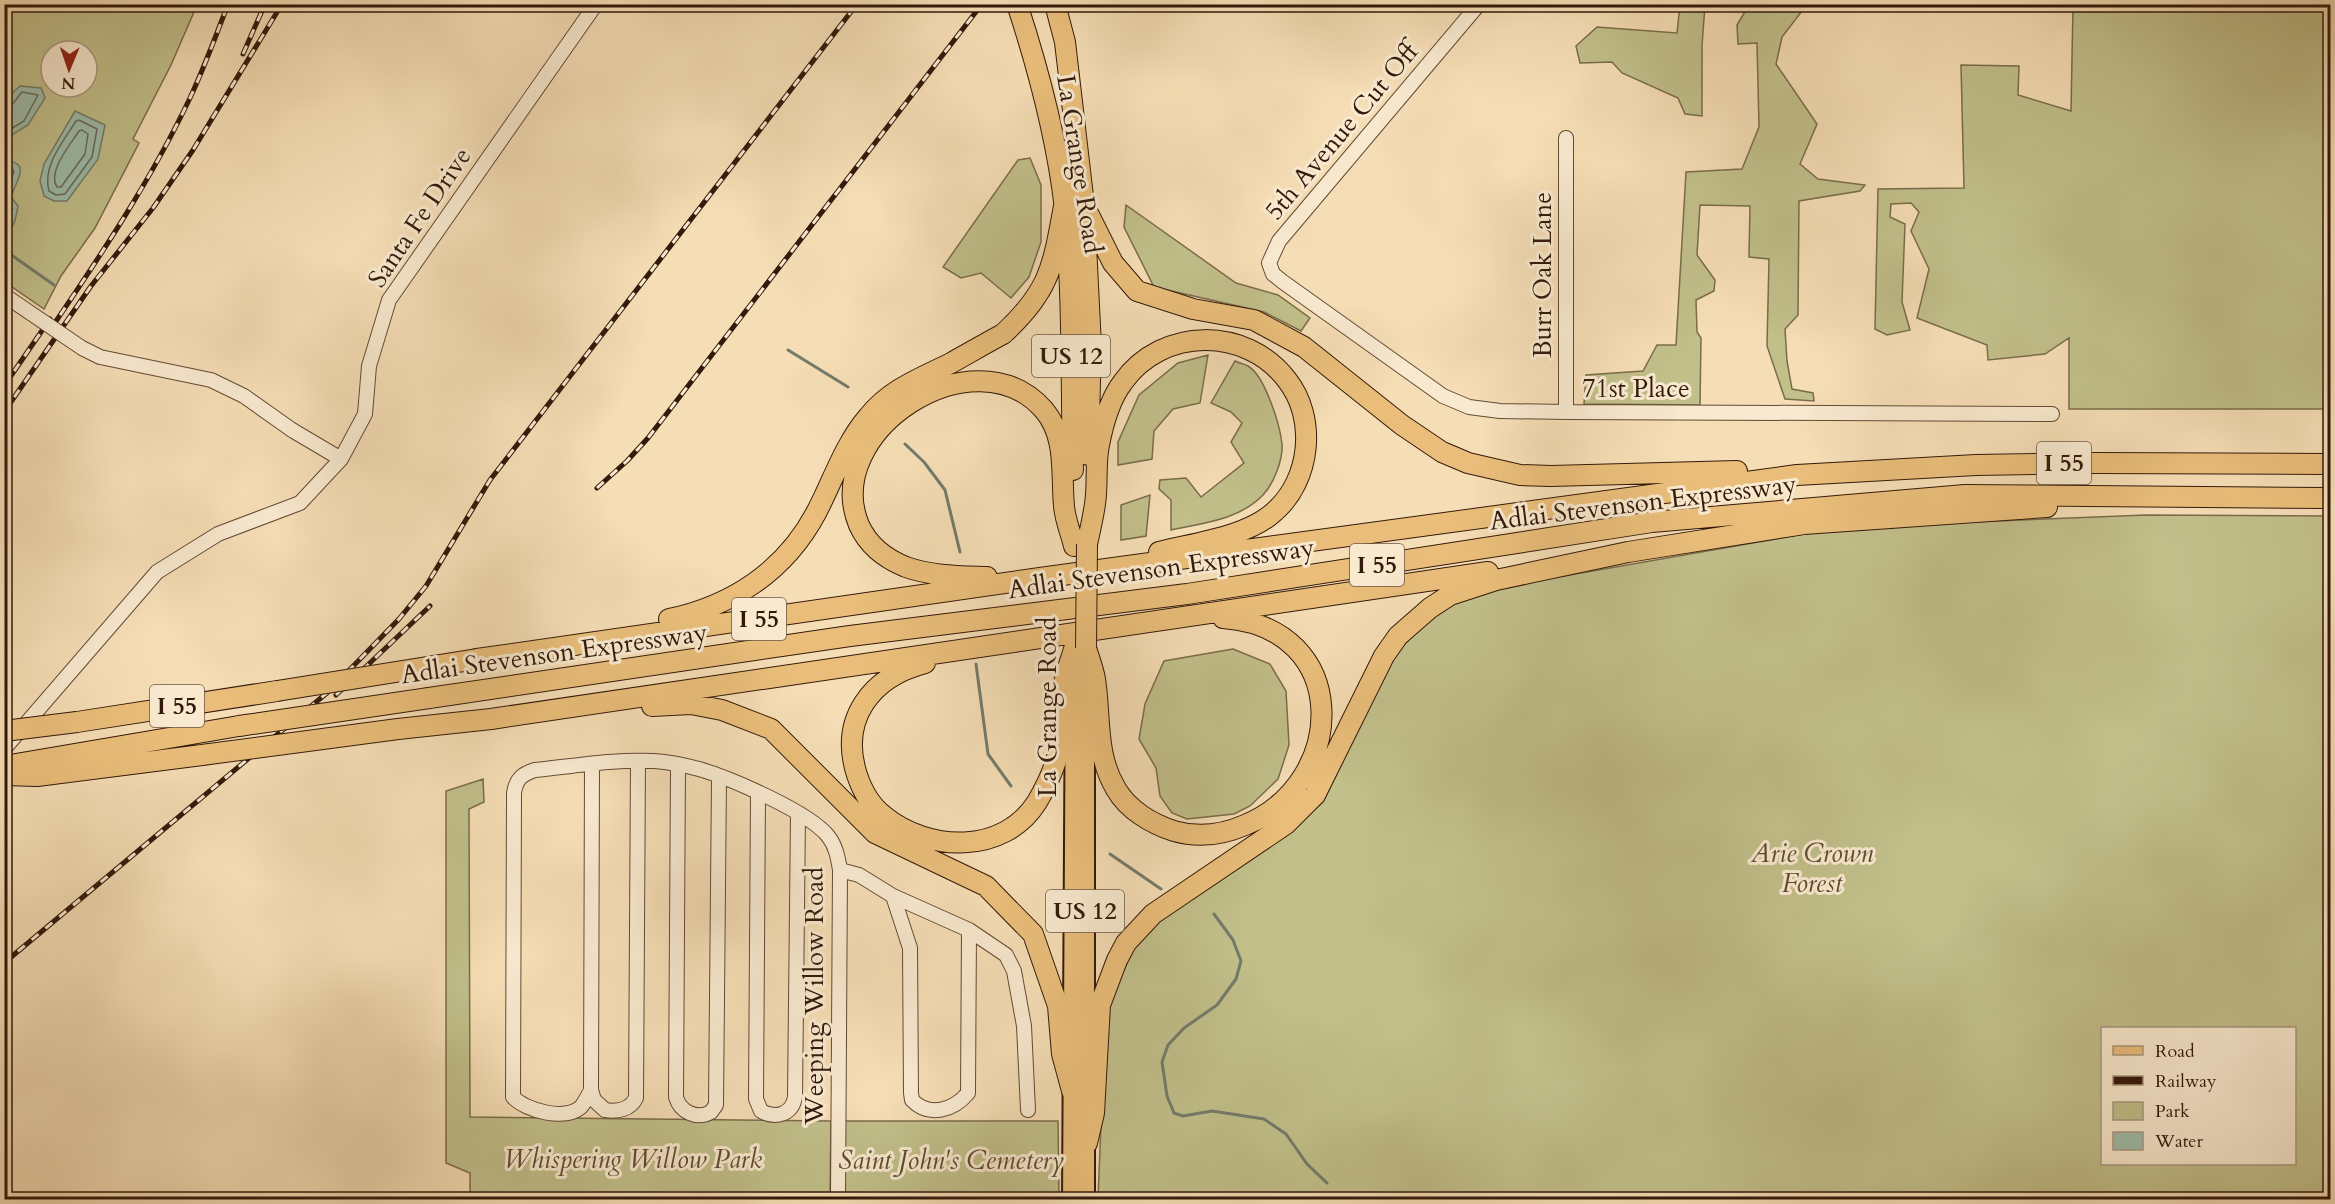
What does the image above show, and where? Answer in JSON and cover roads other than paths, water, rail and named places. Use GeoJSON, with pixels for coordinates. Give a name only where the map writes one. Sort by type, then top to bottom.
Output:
{"type":"FeatureCollection","features":[{"type":"Feature","properties":{"kind":"highway","name":"La Grange Road"},"geometry":{"type":"LineString","coordinates":[[1017,4],[1039,73],[1074,206]]}},
{"type":"Feature","properties":{"kind":"highway","name":"La Grange Road"},"geometry":{"type":"LineString","coordinates":[[1055,4],[1065,42],[1075,113],[1074,206],[1091,346],[1080,506],[1080,649]]}},
{"type":"Feature","properties":{"kind":"highway"},"geometry":{"type":"LineString","coordinates":[[1074,206],[1113,263],[1137,291],[1193,309],[1254,320],[1304,347],[1402,425],[1442,452],[1468,463],[1520,475],[1577,476],[1732,470],[1797,475]]}},
{"type":"Feature","properties":{"kind":"highway"},"geometry":{"type":"LineString","coordinates":[[505,655],[695,614],[729,600],[754,584],[782,561],[797,544],[815,514],[850,442],[888,395],[1004,334],[1034,303],[1044,286],[1074,206]]}},
{"type":"Feature","properties":{"kind":"highway"},"geometry":{"type":"LineString","coordinates":[[1080,506],[1112,401],[1123,381],[1139,364],[1159,350],[1184,341],[1208,338],[1232,343],[1255,352],[1288,380],[1298,398],[1305,421],[1306,444],[1303,468],[1275,512],[1252,526],[1214,539],[1157,552],[1115,569]]}},
{"type":"Feature","properties":{"kind":"highway"},"geometry":{"type":"LineString","coordinates":[[1040,578],[935,574],[904,566],[890,558],[870,542],[856,517],[852,493],[857,466],[862,454],[890,420],[911,403],[941,387],[956,383],[994,382],[1007,385],[1023,393],[1044,411],[1056,431],[1063,464],[1080,506]]}},
{"type":"Feature","properties":{"kind":"highway","name":"Adlai Stevenson Expressway"},"geometry":{"type":"LineString","coordinates":[[4,731],[78,722],[477,659],[1040,578],[1797,475],[2036,464],[2331,464]]}},
{"type":"Feature","properties":{"kind":"highway","name":"Adlai Stevenson Expressway"},"geometry":{"type":"LineString","coordinates":[[4,766],[42,767],[239,726],[850,636],[1187,594],[1652,522],[1965,495],[2331,498]]}},
{"type":"Feature","properties":{"kind":"highway"},"geometry":{"type":"LineString","coordinates":[[4,775],[42,767],[202,755],[491,719],[1628,552],[1804,524],[2047,507],[2089,496]]}},
{"type":"Feature","properties":{"kind":"highway"},"geometry":{"type":"LineString","coordinates":[[1087,1143],[1094,1113],[1100,1005],[1117,960],[1126,944],[1153,914],[1286,824],[1316,795],[1373,676],[1398,636],[1430,608],[1471,587],[1628,552]]}},
{"type":"Feature","properties":{"kind":"highway"},"geometry":{"type":"LineString","coordinates":[[1080,649],[1080,680],[1104,765],[1117,792],[1128,804],[1147,819],[1177,831],[1208,835],[1250,824],[1277,806],[1291,793],[1308,768],[1319,741],[1321,716],[1320,694],[1314,674],[1306,657],[1285,637],[1251,622],[1220,618],[1158,620]]}},
{"type":"Feature","properties":{"kind":"highway"},"geometry":{"type":"LineString","coordinates":[[1024,639],[906,668],[882,683],[868,696],[856,720],[853,760],[868,798],[883,816],[926,838],[949,843],[973,843],[986,840],[1019,821],[1036,803],[1053,770],[1080,680],[1080,649]]}},
{"type":"Feature","properties":{"kind":"highway"},"geometry":{"type":"LineString","coordinates":[[491,719],[519,721],[657,705],[691,704],[723,710],[771,729],[875,833],[986,886],[1033,934],[1058,1006],[1062,1054],[1072,1091]]}},
{"type":"Feature","properties":{"kind":"main road","name":"La Grange Road"},"geometry":{"type":"LineString","coordinates":[[1080,680],[1086,1200]]}},
{"type":"Feature","properties":{"kind":"main road","name":"La Grange Road"},"geometry":{"type":"LineString","coordinates":[[1071,1200],[1080,680]]}},
{"type":"Feature","properties":{"kind":"street","name":"Santa Fe Drive"},"geometry":{"type":"LineString","coordinates":[[4,749],[157,572],[218,534],[300,503],[341,459],[365,414],[369,366],[389,300],[596,4]]}},
{"type":"Feature","properties":{"kind":"street","name":"5th Avenue Cut Off"},"geometry":{"type":"LineString","coordinates":[[1269,263],[1279,241],[1479,4]]}},
{"type":"Feature","properties":{"kind":"street","name":"Burr Oak Lane"},"geometry":{"type":"LineString","coordinates":[[1566,138],[1566,412]]}},
{"type":"Feature","properties":{"kind":"street","name":"71st Place"},"geometry":{"type":"LineString","coordinates":[[1269,263],[1273,274],[1283,282],[1443,396],[1469,407],[1500,411],[1566,412],[2052,414]]}},
{"type":"Feature","properties":{"kind":"street"},"geometry":{"type":"LineString","coordinates":[[4,295],[82,348],[100,357],[211,380],[244,396],[292,430],[341,459]]}},
{"type":"Feature","properties":{"kind":"street"},"geometry":{"type":"LineString","coordinates":[[592,765],[591,1090],[599,1106],[613,1111],[633,1103],[637,1093],[638,761]]}},
{"type":"Feature","properties":{"kind":"street","name":"Weeping Willow Road"},"geometry":{"type":"LineString","coordinates":[[591,1090],[582,1106],[576,1110],[560,1113],[530,1109],[513,1097],[514,793],[519,779],[535,770],[638,761],[678,765],[699,770],[758,793],[820,827],[834,845],[840,870],[838,1200]]}},
{"type":"Feature","properties":{"kind":"street"},"geometry":{"type":"LineString","coordinates":[[678,765],[676,1097],[685,1111],[700,1116],[711,1112],[716,1105],[719,778]]}},
{"type":"Feature","properties":{"kind":"street"},"geometry":{"type":"LineString","coordinates":[[758,793],[756,1099],[761,1111],[770,1115],[789,1111],[794,1104],[795,1097],[798,814]]}},
{"type":"Feature","properties":{"kind":"street"},"geometry":{"type":"LineString","coordinates":[[840,870],[859,875],[893,896],[969,930],[1006,955],[1014,971],[1024,1026],[1028,1110]]}},
{"type":"Feature","properties":{"kind":"street"},"geometry":{"type":"LineString","coordinates":[[893,896],[909,948],[911,1093],[912,1100],[921,1107],[945,1111],[960,1102],[968,1093],[969,930]]}},
{"type":"Feature","properties":{"kind":"water"},"geometry":{"type":"Polygon","coordinates":[[[20,86],[39,88],[39,99],[44,99],[28,125],[5,139],[5,110],[14,91],[20,86]]]}},
{"type":"Feature","properties":{"kind":"water"},"geometry":{"type":"Polygon","coordinates":[[[75,111],[105,125],[98,159],[67,201],[54,201],[44,196],[40,181],[44,164],[75,111]]]}},
{"type":"Feature","properties":{"kind":"water"},"geometry":{"type":"Polygon","coordinates":[[[5,161],[18,165],[20,174],[11,197],[18,206],[16,218],[11,228],[5,233],[5,161]]]}},
{"type":"Feature","properties":{"kind":"waterway"},"geometry":{"type":"LineString","coordinates":[[4,253],[10,254],[54,285]]}},
{"type":"Feature","properties":{"kind":"waterway"},"geometry":{"type":"LineString","coordinates":[[788,350],[848,387]]}},
{"type":"Feature","properties":{"kind":"waterway"},"geometry":{"type":"LineString","coordinates":[[905,444],[924,462],[945,490],[960,552]]}},
{"type":"Feature","properties":{"kind":"waterway"},"geometry":{"type":"LineString","coordinates":[[976,664],[988,754],[1011,786]]}},
{"type":"Feature","properties":{"kind":"waterway"},"geometry":{"type":"LineString","coordinates":[[1110,854],[1161,889]]}},
{"type":"Feature","properties":{"kind":"waterway"},"geometry":{"type":"LineString","coordinates":[[1214,914],[1233,940],[1241,961],[1236,979],[1217,1005],[1184,1028],[1168,1045],[1162,1062],[1167,1096],[1174,1113],[1183,1116],[1212,1111],[1264,1119],[1286,1134],[1307,1164],[1327,1183]]}},
{"type":"Feature","properties":{"kind":"waterway"},"geometry":{"type":"LineString","coordinates":[[1338,1195],[1341,1200]]}},
{"type":"Feature","properties":{"kind":"railway"},"geometry":{"type":"LineString","coordinates":[[50,330],[106,245],[159,158],[195,87],[228,4]]}},
{"type":"Feature","properties":{"kind":"railway"},"geometry":{"type":"LineString","coordinates":[[243,54],[265,4]]}},
{"type":"Feature","properties":{"kind":"railway"},"geometry":{"type":"LineString","coordinates":[[4,412],[91,286],[153,208],[193,150],[282,4]]}},
{"type":"Feature","properties":{"kind":"railway"},"geometry":{"type":"LineString","coordinates":[[4,963],[328,692],[399,619],[426,586],[490,480],[857,4]]}},
{"type":"Feature","properties":{"kind":"railway"},"geometry":{"type":"LineString","coordinates":[[597,488],[648,438],[982,4]]}},
{"type":"Feature","properties":{"kind":"railway"},"geometry":{"type":"LineString","coordinates":[[4,386],[50,319]]}},
{"type":"Feature","properties":{"kind":"railway"},"geometry":{"type":"LineString","coordinates":[[336,695],[430,606]]}},
{"type":"Feature","properties":{"kind":"park label","name":"Arie Crown Forest"},"geometry":{"type":"Point","coordinates":[1812,868]}},
{"type":"Feature","properties":{"kind":"park label","name":"Whispering Willow Park"},"geometry":{"type":"Point","coordinates":[633,1159]}},
{"type":"Feature","properties":{"kind":"park label","name":"Saint John's Cemetery"},"geometry":{"type":"Point","coordinates":[951,1160]}}]}
